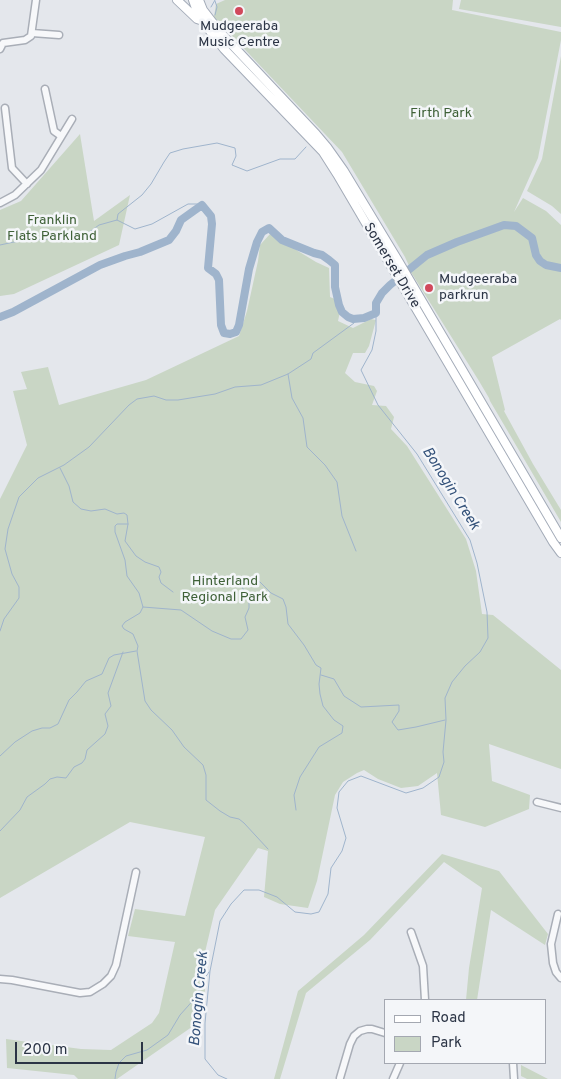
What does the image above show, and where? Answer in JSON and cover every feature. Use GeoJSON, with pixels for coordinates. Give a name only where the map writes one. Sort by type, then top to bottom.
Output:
{"type":"FeatureCollection","features":[{"type":"Feature","properties":{"kind":"main road"},"geometry":{"type":"LineString","coordinates":[[177,0],[197,19],[202,21]]}},
{"type":"Feature","properties":{"kind":"main road","name":"Somerset Drive"},"geometry":{"type":"LineString","coordinates":[[193,0],[202,21],[224,48],[323,152],[561,553]]}},
{"type":"Feature","properties":{"kind":"main road","name":"Somerset Drive"},"geometry":{"type":"LineString","coordinates":[[199,0],[203,10],[229,43],[328,147],[399,262],[561,538]]}},
{"type":"Feature","properties":{"kind":"main road"},"geometry":{"type":"LineString","coordinates":[[203,10],[207,0]]}},
{"type":"Feature","properties":{"kind":"main road"},"geometry":{"type":"LineString","coordinates":[[477,412],[484,408]]}},
{"type":"Feature","properties":{"kind":"street"},"geometry":{"type":"LineString","coordinates":[[0,48],[3,43],[24,40],[32,33],[36,0]]}},
{"type":"Feature","properties":{"kind":"street"},"geometry":{"type":"LineString","coordinates":[[32,33],[59,35]]}},
{"type":"Feature","properties":{"kind":"street"},"geometry":{"type":"LineString","coordinates":[[45,89],[54,132],[61,136]]}},
{"type":"Feature","properties":{"kind":"street"},"geometry":{"type":"LineString","coordinates":[[5,108],[12,168],[27,184]]}},
{"type":"Feature","properties":{"kind":"street"},"geometry":{"type":"LineString","coordinates":[[0,203],[15,195],[41,170],[72,119]]}},
{"type":"Feature","properties":{"kind":"street"},"geometry":{"type":"LineString","coordinates":[[536,802],[561,808]]}},
{"type":"Feature","properties":{"kind":"street"},"geometry":{"type":"LineString","coordinates":[[0,979],[80,993],[90,992],[104,984],[111,976],[116,965],[136,872]]}},
{"type":"Feature","properties":{"kind":"street"},"geometry":{"type":"LineString","coordinates":[[558,914],[550,944],[553,963],[556,972],[561,978]]}},
{"type":"Feature","properties":{"kind":"street"},"geometry":{"type":"LineString","coordinates":[[411,932],[423,966],[426,987],[425,999]]}},
{"type":"Feature","properties":{"kind":"street"},"geometry":{"type":"LineString","coordinates":[[340,1078],[354,1036],[360,1031],[367,1029],[384,1033]]}},
{"type":"Feature","properties":{"kind":"street"},"geometry":{"type":"LineString","coordinates":[[393,1079],[400,1064]]}},
{"type":"Feature","properties":{"kind":"street"},"geometry":{"type":"LineString","coordinates":[[513,1064],[514,1079]]}},
{"type":"Feature","properties":{"kind":"green space","name":"Firth Park"},"geometry":{"type":"Polygon","coordinates":[[[225,0],[453,0],[452,10],[561,32],[538,158],[514,212],[523,198],[546,211],[561,225],[561,320],[492,357],[504,411],[561,510],[561,522],[479,381],[409,269],[405,257],[342,152],[214,17],[216,4],[225,0]]]}},
{"type":"Feature","properties":{"kind":"green space"},"geometry":{"type":"Polygon","coordinates":[[[461,0],[561,0],[561,27],[459,9],[461,0]]]}},
{"type":"Feature","properties":{"kind":"green space"},"geometry":{"type":"Polygon","coordinates":[[[561,56],[561,214],[552,206],[527,191],[542,159],[561,56]]]}},
{"type":"Feature","properties":{"kind":"green space","name":"Franklin Flats Parkland"},"geometry":{"type":"Polygon","coordinates":[[[80,134],[94,221],[130,195],[119,245],[14,294],[0,296],[0,210],[21,201],[80,134]]]}},
{"type":"Feature","properties":{"kind":"green space","name":"Hinterland Regional Park"},"geometry":{"type":"Polygon","coordinates":[[[270,234],[329,268],[330,297],[342,302],[338,321],[353,328],[371,319],[376,320],[369,346],[365,353],[353,353],[345,373],[355,382],[374,386],[377,391],[372,405],[386,406],[394,417],[391,429],[407,446],[466,539],[476,571],[482,614],[493,615],[561,670],[561,769],[489,744],[492,781],[530,795],[529,809],[485,827],[441,815],[437,773],[418,786],[401,788],[378,779],[364,770],[357,773],[343,782],[335,795],[317,881],[308,908],[280,904],[264,897],[268,851],[258,848],[215,910],[201,969],[205,990],[199,1022],[117,1079],[78,1079],[74,1075],[7,1068],[6,1039],[81,1049],[111,1050],[152,1023],[159,1013],[175,942],[128,936],[135,909],[185,916],[205,837],[130,822],[0,898],[0,499],[27,445],[13,391],[27,389],[21,372],[48,367],[59,405],[146,380],[239,336],[247,311],[260,245],[270,234]]]}},
{"type":"Feature","properties":{"kind":"green space"},"geometry":{"type":"Polygon","coordinates":[[[442,854],[499,871],[548,934],[545,945],[491,910],[477,999],[466,999],[469,968],[482,888],[444,862],[370,940],[306,993],[280,1079],[274,1079],[298,991],[364,935],[442,854]]]}},
{"type":"Feature","properties":{"kind":"green space"},"geometry":{"type":"Polygon","coordinates":[[[521,1065],[548,1079],[527,1079],[521,1076],[521,1065]]]}},
{"type":"Feature","properties":{"kind":"waterway"},"geometry":{"type":"LineString","coordinates":[[211,7],[215,0]]}},
{"type":"Feature","properties":{"kind":"waterway"},"geometry":{"type":"LineString","coordinates":[[215,1],[217,7],[215,15]]}},
{"type":"Feature","properties":{"kind":"waterway"},"geometry":{"type":"LineString","coordinates":[[117,220],[118,214],[142,195],[151,184],[170,153],[217,143],[235,148],[236,156],[232,165],[247,171],[280,159],[295,159],[306,147]]}},
{"type":"Feature","properties":{"kind":"waterway"},"geometry":{"type":"LineString","coordinates":[[0,245],[32,240],[77,237],[88,233],[99,225],[117,220],[135,229],[152,224],[188,204],[202,205]]}},
{"type":"Feature","properties":{"kind":"waterway"},"geometry":{"type":"LineString","coordinates":[[0,317],[13,312],[100,265],[169,240],[181,220],[202,205],[211,216],[208,268],[216,274],[219,280],[221,325],[224,333],[236,332],[239,325],[249,269],[257,242],[262,232],[269,228],[282,240],[322,255],[335,265],[335,287],[339,305],[342,312],[353,319],[364,318],[376,313],[376,303],[382,293],[427,255],[504,225],[516,226],[532,238],[536,255],[540,261],[546,265],[561,268]]}},
{"type":"Feature","properties":{"kind":"waterway","name":"Bonogin Creek"},"geometry":{"type":"LineString","coordinates":[[227,1079],[218,1075],[205,1059],[205,1023],[210,971],[220,921],[231,904],[244,890],[259,890],[277,897],[295,912],[311,914],[319,912],[328,894],[331,868],[342,851],[346,838],[337,808],[339,792],[348,781],[361,776],[406,793],[423,788],[439,777],[444,762],[445,698],[452,682],[480,652],[488,638],[487,612],[477,563],[470,540],[417,454],[378,405],[361,370],[372,350],[376,331],[376,313]]}},
{"type":"Feature","properties":{"kind":"waterway"},"geometry":{"type":"LineString","coordinates":[[0,631],[4,619],[19,598],[19,587],[12,574],[5,549],[8,529],[19,497],[38,478],[64,465],[89,447],[137,399],[154,396],[166,400],[178,400],[215,394],[235,387],[261,385],[288,374],[311,359],[313,353],[354,323],[355,319]]}},
{"type":"Feature","properties":{"kind":"waterway"},"geometry":{"type":"LineString","coordinates":[[288,374],[292,398],[303,418],[307,447],[325,465],[337,482],[342,516],[356,551]]}},
{"type":"Feature","properties":{"kind":"waterway"},"geometry":{"type":"LineString","coordinates":[[60,468],[69,486],[73,502],[81,509],[91,511],[105,509],[117,514],[124,513],[127,515],[128,524],[125,541],[136,556],[145,562],[159,567],[161,583],[173,592]]}},
{"type":"Feature","properties":{"kind":"waterway"},"geometry":{"type":"LineString","coordinates":[[128,524],[117,524],[115,532],[125,560],[127,576],[139,593],[143,607],[140,613],[122,626],[133,634],[138,646],[137,651],[145,701],[151,710],[172,730],[184,747],[203,765],[206,775],[206,800],[230,817],[239,819],[268,849]]}},
{"type":"Feature","properties":{"kind":"waterway"},"geometry":{"type":"LineString","coordinates":[[143,607],[181,610],[212,631],[231,639],[241,639],[248,630],[245,617],[249,608],[249,600],[241,585],[248,578],[260,582],[271,593],[283,599],[288,624],[316,665],[321,668],[319,684],[323,706],[334,720],[343,726],[342,733],[319,747],[300,777],[294,795],[296,810]]}},
{"type":"Feature","properties":{"kind":"waterway"},"geometry":{"type":"LineString","coordinates":[[0,756],[15,742],[32,731],[50,728],[58,724],[69,700],[86,681],[102,674],[109,658],[114,655],[136,651]]}},
{"type":"Feature","properties":{"kind":"waterway"},"geometry":{"type":"LineString","coordinates":[[0,831],[20,810],[27,797],[50,779],[57,777],[66,778],[74,767],[82,763],[87,750],[105,734],[108,726],[105,714],[111,706],[108,693],[123,652]]}},
{"type":"Feature","properties":{"kind":"waterway"},"geometry":{"type":"LineString","coordinates":[[321,675],[334,679],[344,696],[361,707],[399,705],[399,711],[392,722],[398,730],[445,720]]}},
{"type":"Feature","properties":{"kind":"waterway"},"geometry":{"type":"LineString","coordinates":[[115,1079],[119,1063],[126,1056],[147,1050],[168,1035],[180,1015],[197,996],[202,982],[209,972]]}},
{"type":"Feature","properties":{"kind":"place","name":"Mudgeeraba Music Centre"},"geometry":{"type":"Point","coordinates":[239,11]}},
{"type":"Feature","properties":{"kind":"place","name":"Mudgeeraba parkrun"},"geometry":{"type":"Point","coordinates":[429,288]}}]}
